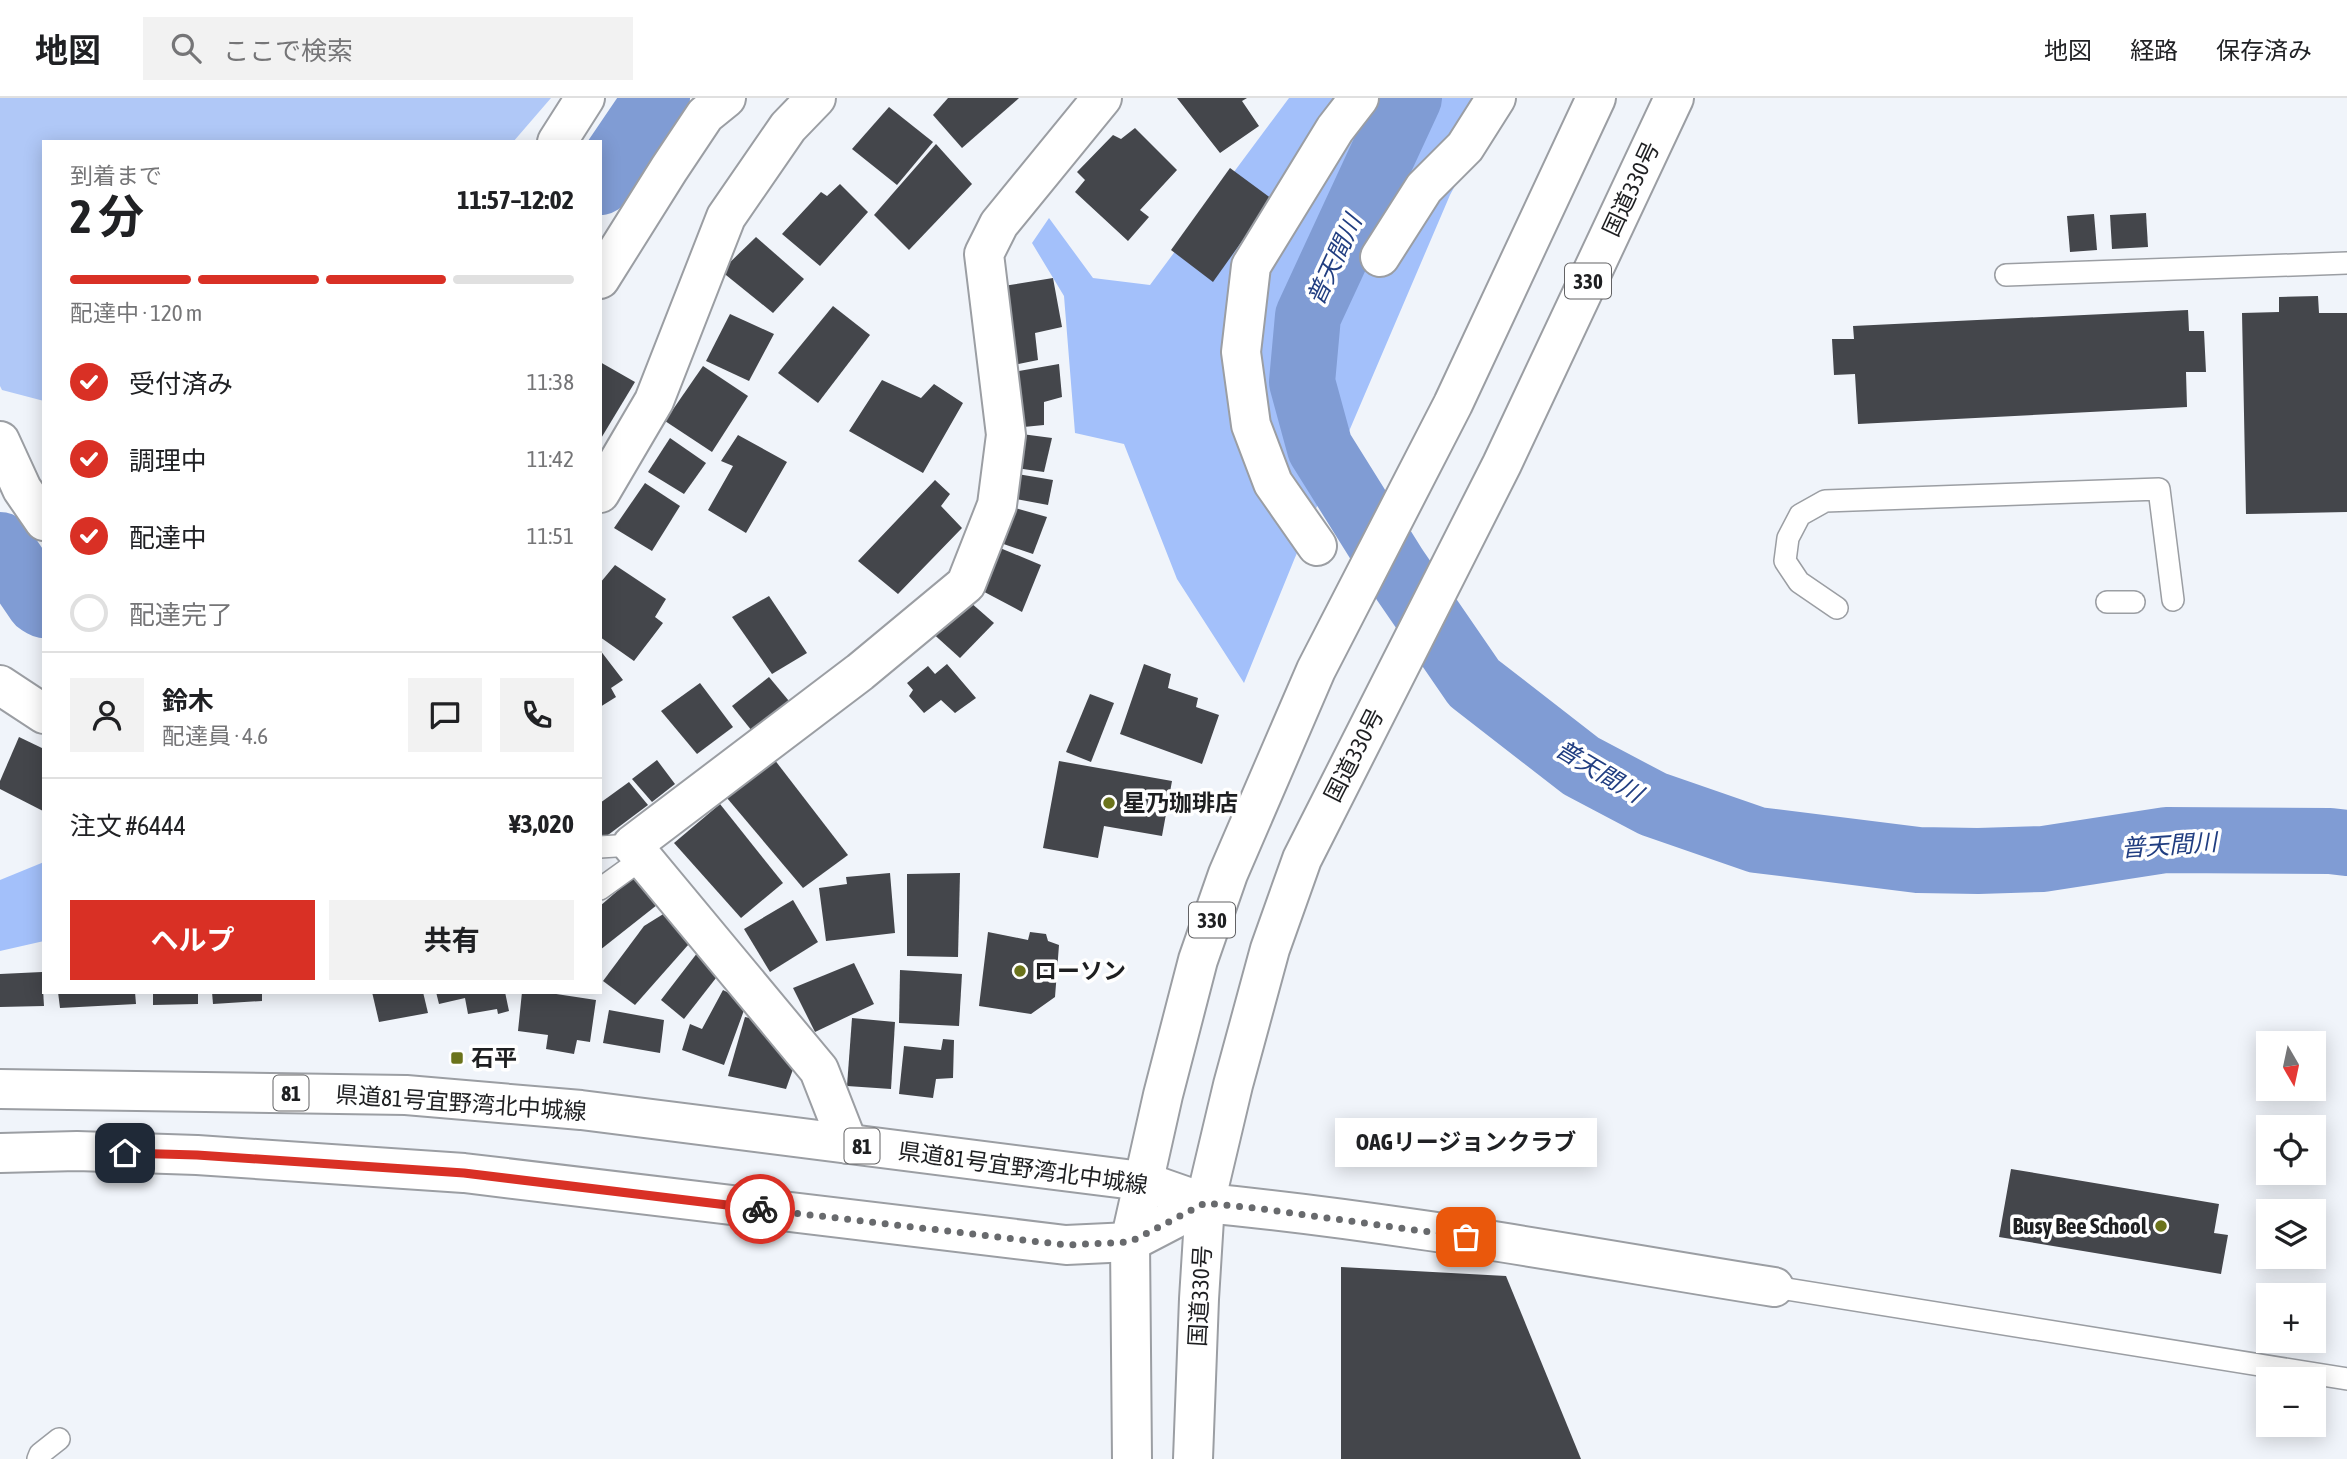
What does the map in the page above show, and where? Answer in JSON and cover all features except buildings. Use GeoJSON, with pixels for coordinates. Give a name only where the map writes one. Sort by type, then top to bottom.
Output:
{"type":"FeatureCollection","features":[{"type":"Feature","properties":{"kind":"main road"},"geometry":{"type":"LineString","coordinates":[[558,140],[584,98]]}},
{"type":"Feature","properties":{"kind":"main road"},"geometry":{"type":"LineString","coordinates":[[602,276],[705,115],[726,98]]}},
{"type":"Feature","properties":{"kind":"main road"},"geometry":{"type":"LineString","coordinates":[[602,490],[654,401],[726,217],[788,127],[816,98]]}},
{"type":"Feature","properties":{"kind":"main road"},"geometry":{"type":"LineString","coordinates":[[848,1144],[819,1070],[625,850],[860,672],[966,584],[997,505],[1006,435],[984,254],[999,224],[1102,98]]}},
{"type":"Feature","properties":{"kind":"main road"},"geometry":{"type":"LineString","coordinates":[[1317,546],[1273,483],[1251,425],[1241,352],[1251,266],[1335,129],[1359,98]]}},
{"type":"Feature","properties":{"kind":"main road"},"geometry":{"type":"LineString","coordinates":[[1380,257],[1423,188],[1465,147],[1496,98]]}},
{"type":"Feature","properties":{"kind":"main road","name":"330"},"geometry":{"type":"LineString","coordinates":[[1132,1459],[1130,1242],[1142,1181],[1198,960],[1228,874],[1316,670],[1453,404],[1596,98]]}},
{"type":"Feature","properties":{"kind":"main road","name":"国道330号"},"geometry":{"type":"LineString","coordinates":[[1193,1459],[1205,1203],[1230,1096],[1270,949],[1302,859],[1502,464],[1674,98]]}},
{"type":"Feature","properties":{"kind":"main road"},"geometry":{"type":"LineString","coordinates":[[0,441],[22,489],[42,518]]}},
{"type":"Feature","properties":{"kind":"main road"},"geometry":{"type":"LineString","coordinates":[[0,685],[41,711]]}},
{"type":"Feature","properties":{"kind":"main road","name":"県道81号宜野湾北中城線"},"geometry":{"type":"LineString","coordinates":[[0,1089],[405,1095],[581,1110],[1142,1181],[1205,1203]]}},
{"type":"Feature","properties":{"kind":"main road","name":"県道81号宜野湾北中城線"},"geometry":{"type":"LineString","coordinates":[[0,1153],[77,1151],[197,1155],[464,1173],[1066,1245],[1130,1242],[1205,1203]]}},
{"type":"Feature","properties":{"kind":"main road"},"geometry":{"type":"LineString","coordinates":[[1205,1203],[1466,1237],[1774,1287]]}},
{"type":"Feature","properties":{"kind":"lane"},"geometry":{"type":"LineString","coordinates":[[2006,275],[2347,263]]}},
{"type":"Feature","properties":{"kind":"lane"},"geometry":{"type":"LineString","coordinates":[[1837,608],[1799,582],[1785,561],[1788,538],[1800,515],[1825,501],[2159,489],[2173,600]]}},
{"type":"Feature","properties":{"kind":"lane"},"geometry":{"type":"LineString","coordinates":[[2107,602],[2134,602]]}},
{"type":"Feature","properties":{"kind":"lane"},"geometry":{"type":"LineString","coordinates":[[602,886],[625,850]]}},
{"type":"Feature","properties":{"kind":"lane"},"geometry":{"type":"LineString","coordinates":[[1774,1287],[2347,1379]]}},
{"type":"Feature","properties":{"kind":"lane"},"geometry":{"type":"LineString","coordinates":[[38,1459],[40,1454],[59,1439]]}},
{"type":"Feature","properties":{"kind":"shaded area"},"geometry":{"type":"Polygon","coordinates":[[[0,98],[551,98],[515,140],[42,140],[42,400],[2,390],[0,98]]]}},
{"type":"Feature","properties":{"kind":"shaded area"},"geometry":{"type":"Polygon","coordinates":[[[1289,98],[1502,98],[1450,195],[1244,683],[1177,579],[1124,444],[1075,433],[1064,296],[1032,243],[1049,218],[1093,278],[1150,285],[1289,98]]]}},
{"type":"Feature","properties":{"kind":"shaded area"},"geometry":{"type":"Polygon","coordinates":[[[42,863],[42,941],[0,951],[0,880],[42,863]]]}},
{"type":"Feature","properties":{"kind":"waterway","name":"普天間川"},"geometry":{"type":"LineString","coordinates":[[602,179],[657,98]]}},
{"type":"Feature","properties":{"kind":"waterway","name":"普天間川"},"geometry":{"type":"LineString","coordinates":[[1409,98],[1308,316],[1302,382],[1320,448],[1395,568],[1474,683],[1581,766],[1653,804],[1757,840],[1918,860],[1978,861],[2043,859],[2166,840],[2347,843]]}},
{"type":"Feature","properties":{"kind":"waterway","name":"普天間川"},"geometry":{"type":"LineString","coordinates":[[0,545],[42,604]]}},
{"type":"Feature","properties":{"kind":"way so far"},"geometry":{"type":"LineString","coordinates":[[760,1209],[1066,1245],[1130,1242],[1205,1203],[1466,1237]]}},
{"type":"Feature","properties":{"kind":"place","name":"星乃珈琲店"},"geometry":{"type":"Point","coordinates":[1109,803]}},
{"type":"Feature","properties":{"kind":"place","name":"ローソン"},"geometry":{"type":"Point","coordinates":[1020,971]}},
{"type":"Feature","properties":{"kind":"place","name":"石平"},"geometry":{"type":"Point","coordinates":[457,1058]}},
{"type":"Feature","properties":{"kind":"place","name":"Busy Bee School"},"geometry":{"type":"Point","coordinates":[2161,1226]}},
{"type":"Feature","properties":{"kind":"place","name":"OAGリージョンクラブ"},"geometry":{"type":"Point","coordinates":[1466,1237]}},
{"type":"Feature","properties":{"kind":"route"},"geometry":{"type":"LineString","coordinates":[[125,1153],[197,1155],[464,1173],[760,1209]]}}]}
